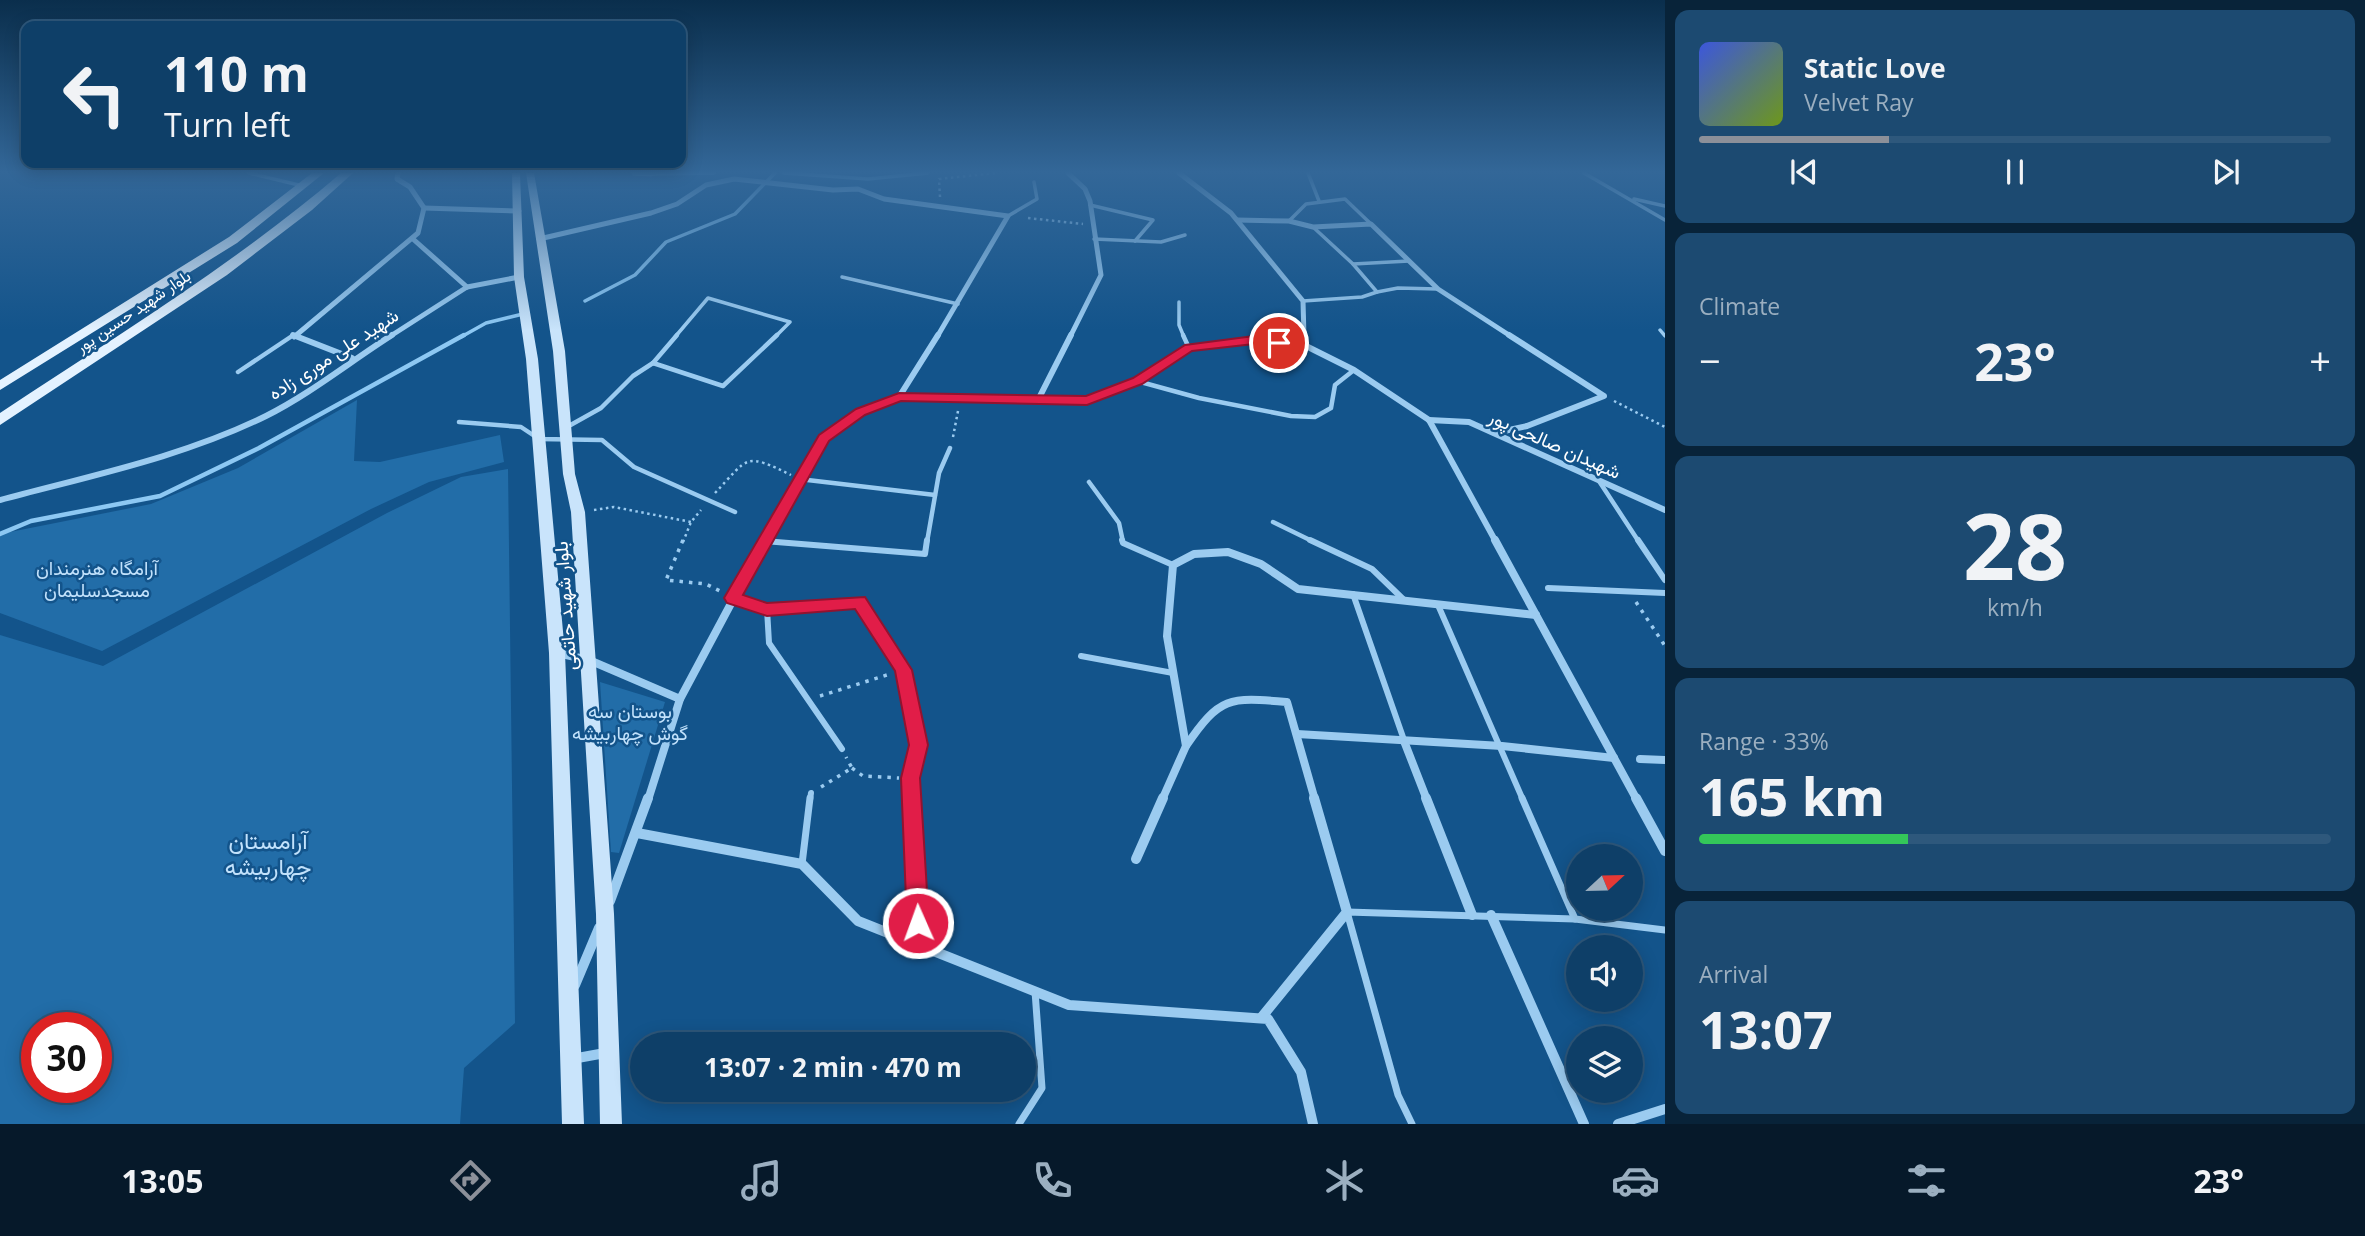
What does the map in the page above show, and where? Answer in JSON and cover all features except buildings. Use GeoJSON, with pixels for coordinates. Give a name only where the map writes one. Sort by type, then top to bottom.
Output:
{"type":"FeatureCollection","features":[{"type":"Feature","properties":{"kind":"main road","name":"بلوار شهيد حسین پور"},"geometry":{"type":"LineString","coordinates":[[0,386],[233,240],[252,225]]}},
{"type":"Feature","properties":{"kind":"main road","name":"بلوار شهيد حسین پور"},"geometry":{"type":"LineString","coordinates":[[0,420],[183,300],[284,225]]}},
{"type":"Feature","properties":{"kind":"main road","name":"بلوار شهید حاتمی"},"geometry":{"type":"LineString","coordinates":[[519,225],[519,277],[531,359],[557,653],[573,1124]]}},
{"type":"Feature","properties":{"kind":"main road","name":"بلوار شهید حاتمی"},"geometry":{"type":"LineString","coordinates":[[537,225],[559,351],[569,474],[578,512],[605,914],[611,1124]]}},
{"type":"Feature","properties":{"kind":"street"},"geometry":{"type":"LineString","coordinates":[[292,337],[413,239],[420,225]]}},
{"type":"Feature","properties":{"kind":"street"},"geometry":{"type":"LineString","coordinates":[[539,239],[595,225]]}},
{"type":"Feature","properties":{"kind":"street"},"geometry":{"type":"LineString","coordinates":[[899,397],[958,304],[1002,225]]}},
{"type":"Feature","properties":{"kind":"street"},"geometry":{"type":"LineString","coordinates":[[1038,400],[1101,275],[1092,225]]}},
{"type":"Feature","properties":{"kind":"street"},"geometry":{"type":"LineString","coordinates":[[1241,225],[1303,300],[1304,345]]}},
{"type":"Feature","properties":{"kind":"street"},"geometry":{"type":"LineString","coordinates":[[1304,225],[1313,228],[1350,225]]}},
{"type":"Feature","properties":{"kind":"street"},"geometry":{"type":"LineString","coordinates":[[1372,225],[1438,289],[1604,396]]}},
{"type":"Feature","properties":{"kind":"street"},"geometry":{"type":"LineString","coordinates":[[413,239],[467,287]]}},
{"type":"Feature","properties":{"kind":"street","name":"شهید علی موری زاده"},"geometry":{"type":"LineString","coordinates":[[0,500],[130,465],[213,438],[267,415],[318,385],[352,358],[467,287],[519,277]]}},
{"type":"Feature","properties":{"kind":"street"},"geometry":{"type":"LineString","coordinates":[[292,337],[352,358]]}},
{"type":"Feature","properties":{"kind":"street"},"geometry":{"type":"LineString","coordinates":[[568,1000],[637,833],[680,699],[764,541],[824,438],[861,412],[899,397],[1087,400],[1137,381],[1189,348],[1254,340],[1304,345],[1353,370],[1429,420],[1665,851]]}},
{"type":"Feature","properties":{"kind":"street"},"geometry":{"type":"LineString","coordinates":[[1495,432],[1527,426],[1604,396]]}},
{"type":"Feature","properties":{"kind":"street","name":"شهیدان صالحی پور"},"geometry":{"type":"LineString","coordinates":[[1429,420],[1469,422],[1665,510]]}},
{"type":"Feature","properties":{"kind":"street"},"geometry":{"type":"LineString","coordinates":[[1186,746],[1167,636],[1173,565],[1194,554],[1228,552],[1261,564],[1298,589],[1437,602],[1536,615]]}},
{"type":"Feature","properties":{"kind":"street"},"geometry":{"type":"LineString","coordinates":[[733,598],[767,609],[859,602],[903,670],[919,745],[911,778],[918,945]]}},
{"type":"Feature","properties":{"kind":"street"},"geometry":{"type":"LineString","coordinates":[[557,653],[589,660],[680,699]]}},
{"type":"Feature","properties":{"kind":"street"},"geometry":{"type":"LineString","coordinates":[[1136,859],[1186,746],[1209,709],[1237,698],[1287,702],[1347,912],[1261,1018]]}},
{"type":"Feature","properties":{"kind":"street"},"geometry":{"type":"LineString","coordinates":[[1297,734],[1502,746],[1614,758]]}},
{"type":"Feature","properties":{"kind":"street"},"geometry":{"type":"LineString","coordinates":[[1404,741],[1472,915]]}},
{"type":"Feature","properties":{"kind":"street"},"geometry":{"type":"LineString","coordinates":[[1640,760],[1665,760]]}},
{"type":"Feature","properties":{"kind":"street"},"geometry":{"type":"LineString","coordinates":[[637,833],[802,864],[858,920],[1069,1005],[1268,1019],[1300,1072],[1313,1124]]}},
{"type":"Feature","properties":{"kind":"street"},"geometry":{"type":"LineString","coordinates":[[1491,915],[1584,1124]]}},
{"type":"Feature","properties":{"kind":"street"},"geometry":{"type":"LineString","coordinates":[[571,1059],[608,1052]]}},
{"type":"Feature","properties":{"kind":"street"},"geometry":{"type":"LineString","coordinates":[[1618,1124],[1665,1109]]}},
{"type":"Feature","properties":{"kind":"lane"},"geometry":{"type":"LineString","coordinates":[[1135,241],[1148,225]]}},
{"type":"Feature","properties":{"kind":"lane"},"geometry":{"type":"LineString","coordinates":[[1313,228],[1353,264],[1377,292]]}},
{"type":"Feature","properties":{"kind":"lane"},"geometry":{"type":"LineString","coordinates":[[1094,239],[1161,242],[1185,235]]}},
{"type":"Feature","properties":{"kind":"lane"},"geometry":{"type":"LineString","coordinates":[[1353,264],[1409,261]]}},
{"type":"Feature","properties":{"kind":"lane"},"geometry":{"type":"LineString","coordinates":[[842,277],[958,304]]}},
{"type":"Feature","properties":{"kind":"lane"},"geometry":{"type":"LineString","coordinates":[[1303,300],[1362,297],[1398,288],[1438,289]]}},
{"type":"Feature","properties":{"kind":"lane"},"geometry":{"type":"LineString","coordinates":[[566,434],[601,408],[633,376],[653,363],[708,298],[790,322],[723,386],[653,363]]}},
{"type":"Feature","properties":{"kind":"lane"},"geometry":{"type":"LineString","coordinates":[[1179,302],[1180,325],[1189,348]]}},
{"type":"Feature","properties":{"kind":"lane"},"geometry":{"type":"LineString","coordinates":[[1660,330],[1665,336]]}},
{"type":"Feature","properties":{"kind":"lane"},"geometry":{"type":"LineString","coordinates":[[238,372],[292,337]]}},
{"type":"Feature","properties":{"kind":"lane"},"geometry":{"type":"LineString","coordinates":[[1137,381],[1199,398],[1291,416],[1315,417],[1331,408],[1335,385],[1353,370]]}},
{"type":"Feature","properties":{"kind":"lane"},"geometry":{"type":"LineString","coordinates":[[459,422],[521,427],[539,439],[566,434],[602,440],[634,467],[735,512]]}},
{"type":"Feature","properties":{"kind":"lane"},"geometry":{"type":"LineString","coordinates":[[764,541],[925,555],[939,473],[950,448]]}},
{"type":"Feature","properties":{"kind":"lane"},"geometry":{"type":"LineString","coordinates":[[800,479],[935,495]]}},
{"type":"Feature","properties":{"kind":"lane"},"geometry":{"type":"LineString","coordinates":[[1598,480],[1665,580]]}},
{"type":"Feature","properties":{"kind":"lane"},"geometry":{"type":"LineString","coordinates":[[1089,482],[1119,523],[1123,543],[1173,565]]}},
{"type":"Feature","properties":{"kind":"lane"},"geometry":{"type":"LineString","coordinates":[[1273,522],[1372,569],[1403,599]]}},
{"type":"Feature","properties":{"kind":"lane"},"geometry":{"type":"LineString","coordinates":[[1548,588],[1665,593]]}},
{"type":"Feature","properties":{"kind":"lane"},"geometry":{"type":"LineString","coordinates":[[1353,594],[1404,741]]}},
{"type":"Feature","properties":{"kind":"lane"},"geometry":{"type":"LineString","coordinates":[[1437,602],[1566,898]]}},
{"type":"Feature","properties":{"kind":"lane"},"geometry":{"type":"LineString","coordinates":[[767,609],[769,643],[842,749]]}},
{"type":"Feature","properties":{"kind":"lane"},"geometry":{"type":"LineString","coordinates":[[1081,656],[1173,673]]}},
{"type":"Feature","properties":{"kind":"lane"},"geometry":{"type":"LineString","coordinates":[[802,864],[811,793]]}},
{"type":"Feature","properties":{"kind":"lane"},"geometry":{"type":"LineString","coordinates":[[1412,1124],[1398,1095],[1347,912],[1566,919]]}},
{"type":"Feature","properties":{"kind":"lane"},"geometry":{"type":"LineString","coordinates":[[1591,921],[1665,930]]}},
{"type":"Feature","properties":{"kind":"lane"},"geometry":{"type":"LineString","coordinates":[[1020,1124],[1042,1088],[1035,991]]}},
{"type":"Feature","properties":{"kind":"path"},"geometry":{"type":"LineString","coordinates":[[1604,396],[1665,427]]}},
{"type":"Feature","properties":{"kind":"path"},"geometry":{"type":"LineString","coordinates":[[950,448],[961,398]]}},
{"type":"Feature","properties":{"kind":"path"},"geometry":{"type":"LineString","coordinates":[[733,598],[706,584],[666,580],[691,523],[746,461],[758,459],[800,479]]}},
{"type":"Feature","properties":{"kind":"path"},"geometry":{"type":"LineString","coordinates":[[578,512],[614,507],[691,523]]}},
{"type":"Feature","properties":{"kind":"path"},"geometry":{"type":"LineString","coordinates":[[1629,592],[1665,646]]}},
{"type":"Feature","properties":{"kind":"path"},"geometry":{"type":"LineString","coordinates":[[808,699],[903,670]]}},
{"type":"Feature","properties":{"kind":"path"},"geometry":{"type":"LineString","coordinates":[[842,749],[852,768],[863,776],[911,778]]}},
{"type":"Feature","properties":{"kind":"path"},"geometry":{"type":"LineString","coordinates":[[811,793],[852,768]]}},
{"type":"Feature","properties":{"kind":"green space","name":"آرامگاه هنرمندان مسجدسلیمان"},"geometry":{"type":"Polygon","coordinates":[[[357,400],[354,461],[380,462],[500,435],[504,462],[429,482],[371,509],[102,651],[0,613],[0,534],[151,504],[238,468],[357,400]]]}},
{"type":"Feature","properties":{"kind":"green space","name":"آرامستان چهاربیشه"},"geometry":{"type":"Polygon","coordinates":[[[508,469],[515,1023],[464,1068],[460,1124],[0,1124],[0,635],[103,666],[387,513],[461,477],[508,469]]]}},
{"type":"Feature","properties":{"kind":"green space","name":"بوستان سه گوش چهاربیشه"},"geometry":{"type":"Polygon","coordinates":[[[600,682],[665,702],[619,853],[611,852],[600,682]]]}},
{"type":"Feature","properties":{"kind":"waterway"},"geometry":{"type":"LineString","coordinates":[[585,301],[635,275],[666,242],[707,225]]}},
{"type":"Feature","properties":{"kind":"waterway"},"geometry":{"type":"LineString","coordinates":[[461,337],[486,323],[523,314]]}},
{"type":"Feature","properties":{"kind":"waterway"},"geometry":{"type":"LineString","coordinates":[[0,534],[31,521],[160,496],[259,448],[464,335]]}},
{"type":"Feature","properties":{"kind":"route"},"geometry":{"type":"LineString","coordinates":[[918,923],[911,778],[919,745],[912,702],[903,670],[859,602],[767,609],[733,598],[824,438],[861,412],[899,397],[1087,400],[1137,381],[1189,348],[1254,340],[1279,343]]}}]}
